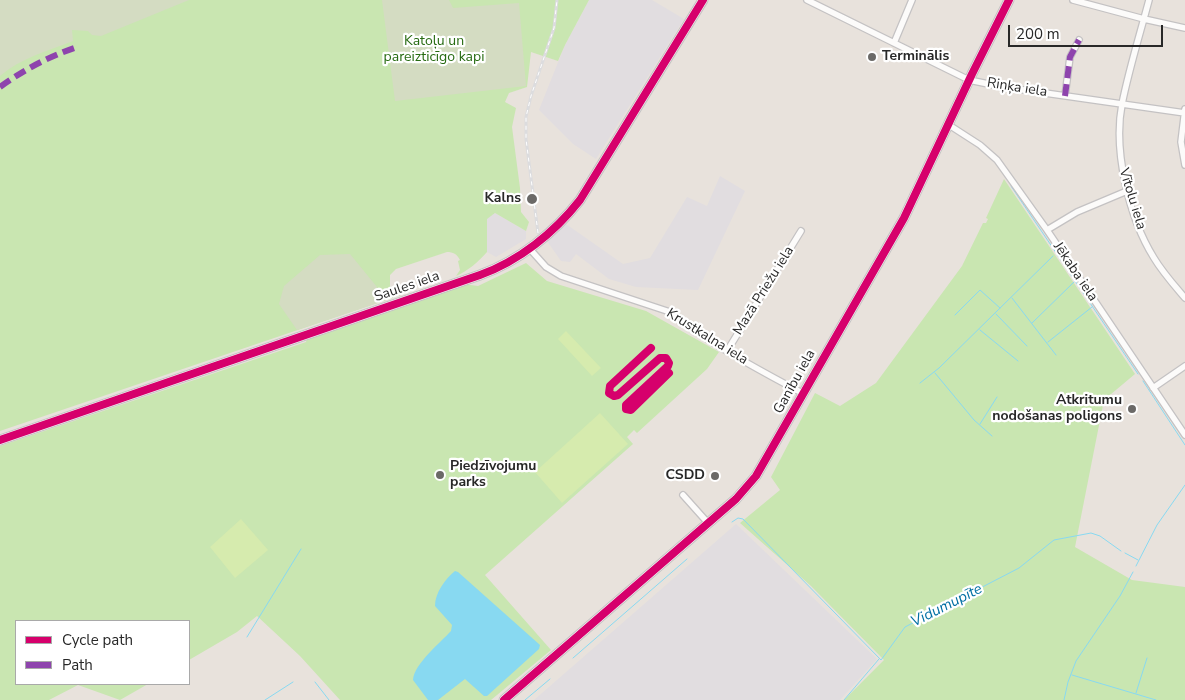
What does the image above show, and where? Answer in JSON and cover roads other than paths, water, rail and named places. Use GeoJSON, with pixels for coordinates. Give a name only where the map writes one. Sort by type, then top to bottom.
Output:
{"type":"FeatureCollection","features":[{"type":"Feature","properties":{"kind":"street","name":"Saules iela"},"geometry":{"type":"LineString","coordinates":[[0,440],[485,273],[504,264],[555,229],[580,200],[703,0]]}},
{"type":"Feature","properties":{"kind":"street"},"geometry":{"type":"LineString","coordinates":[[894,44],[912,0]]}},
{"type":"Feature","properties":{"kind":"street","name":"Ganību iela"},"geometry":{"type":"LineString","coordinates":[[504,700],[736,499],[756,476],[904,218],[1009,0]]}},
{"type":"Feature","properties":{"kind":"street"},"geometry":{"type":"LineString","coordinates":[[1073,0],[1185,28]]}},
{"type":"Feature","properties":{"kind":"street","name":"Vītolu iela"},"geometry":{"type":"LineString","coordinates":[[1149,0],[1122,104],[1120,150],[1127,191],[1144,237],[1154,258],[1185,298]]}},
{"type":"Feature","properties":{"kind":"street","name":"Riņķa iela"},"geometry":{"type":"LineString","coordinates":[[810,1],[969,80],[1065,96],[1185,111]]}},
{"type":"Feature","properties":{"kind":"street"},"geometry":{"type":"LineString","coordinates":[[1065,96],[1070,57],[1079,40]]}},
{"type":"Feature","properties":{"kind":"street"},"geometry":{"type":"LineString","coordinates":[[1185,111],[1181,142],[1185,165]]}},
{"type":"Feature","properties":{"kind":"street","name":"Jēkaba iela"},"geometry":{"type":"LineString","coordinates":[[949,125],[980,145],[997,160],[1047,230],[1185,435]]}},
{"type":"Feature","properties":{"kind":"street"},"geometry":{"type":"LineString","coordinates":[[1047,230],[1077,212],[1127,191]]}},
{"type":"Feature","properties":{"kind":"street","name":"Mazā Priežu iela"},"geometry":{"type":"LineString","coordinates":[[727,351],[800,231]]}},
{"type":"Feature","properties":{"kind":"street","name":"Krustkalna iela"},"geometry":{"type":"LineString","coordinates":[[529,248],[546,267],[561,276],[670,312],[683,319],[702,336],[804,394]]}},
{"type":"Feature","properties":{"kind":"street"},"geometry":{"type":"LineString","coordinates":[[1153,388],[1185,366]]}},
{"type":"Feature","properties":{"kind":"street"},"geometry":{"type":"LineString","coordinates":[[683,495],[708,522]]}},
{"type":"Feature","properties":{"kind":"water"},"geometry":{"type":"Polygon","coordinates":[[[455,571],[540,645],[539,649],[487,696],[484,696],[465,679],[438,700],[428,700],[413,680],[414,674],[434,648],[451,631],[452,625],[435,606],[435,601],[441,587],[455,571]]]}},
{"type":"Feature","properties":{"kind":"waterway"},"geometry":{"type":"LineString","coordinates":[[1011,186],[1138,374]]}},
{"type":"Feature","properties":{"kind":"waterway"},"geometry":{"type":"LineString","coordinates":[[920,383],[939,368],[1053,256]]}},
{"type":"Feature","properties":{"kind":"waterway"},"geometry":{"type":"LineString","coordinates":[[1032,323],[1074,282]]}},
{"type":"Feature","properties":{"kind":"waterway"},"geometry":{"type":"LineString","coordinates":[[955,315],[980,290],[1000,308]]}},
{"type":"Feature","properties":{"kind":"waterway"},"geometry":{"type":"LineString","coordinates":[[1012,298],[1056,355]]}},
{"type":"Feature","properties":{"kind":"waterway"},"geometry":{"type":"LineString","coordinates":[[1048,342],[1092,307]]}},
{"type":"Feature","properties":{"kind":"waterway"},"geometry":{"type":"LineString","coordinates":[[996,314],[1027,346]]}},
{"type":"Feature","properties":{"kind":"waterway"},"geometry":{"type":"LineString","coordinates":[[980,330],[1018,361]]}},
{"type":"Feature","properties":{"kind":"waterway"},"geometry":{"type":"LineString","coordinates":[[935,373],[974,420],[992,436]]}},
{"type":"Feature","properties":{"kind":"waterway"},"geometry":{"type":"LineString","coordinates":[[1143,381],[1185,445]]}},
{"type":"Feature","properties":{"kind":"waterway"},"geometry":{"type":"LineString","coordinates":[[980,424],[997,397]]}},
{"type":"Feature","properties":{"kind":"waterway","name":"Vidumupīte"},"geometry":{"type":"LineString","coordinates":[[1136,566],[1157,525],[1185,485]]}},
{"type":"Feature","properties":{"kind":"waterway","name":"Vidumupīte"},"geometry":{"type":"LineString","coordinates":[[732,522],[738,518],[743,519],[881,660],[905,627],[1019,568],[1054,540],[1091,533],[1100,536],[1121,551]]}},
{"type":"Feature","properties":{"kind":"waterway"},"geometry":{"type":"LineString","coordinates":[[247,637],[301,549]]}},
{"type":"Feature","properties":{"kind":"waterway","name":"Vidumupīte"},"geometry":{"type":"LineString","coordinates":[[1125,553],[1138,560]]}},
{"type":"Feature","properties":{"kind":"waterway"},"geometry":{"type":"LineString","coordinates":[[573,658],[687,559]]}},
{"type":"Feature","properties":{"kind":"waterway"},"geometry":{"type":"LineString","coordinates":[[1064,700],[1076,661],[1120,596],[1133,572]]}},
{"type":"Feature","properties":{"kind":"waterway"},"geometry":{"type":"LineString","coordinates":[[1136,693],[1147,658]]}},
{"type":"Feature","properties":{"kind":"waterway"},"geometry":{"type":"LineString","coordinates":[[844,700],[879,659]]}},
{"type":"Feature","properties":{"kind":"waterway"},"geometry":{"type":"LineString","coordinates":[[1072,675],[1156,700]]}},
{"type":"Feature","properties":{"kind":"waterway"},"geometry":{"type":"LineString","coordinates":[[525,700],[550,679]]}},
{"type":"Feature","properties":{"kind":"waterway"},"geometry":{"type":"LineString","coordinates":[[265,700],[293,682]]}},
{"type":"Feature","properties":{"kind":"waterway"},"geometry":{"type":"LineString","coordinates":[[315,682],[329,700]]}},
{"type":"Feature","properties":{"kind":"railway"},"geometry":{"type":"LineString","coordinates":[[538,233],[526,139],[526,117],[531,96],[554,28],[557,0]]}},
{"type":"Feature","properties":{"kind":"place","name":"Terminālis"},"geometry":{"type":"Point","coordinates":[872,57]}},
{"type":"Feature","properties":{"kind":"place","name":"Kalns"},"geometry":{"type":"Point","coordinates":[532,199]}},
{"type":"Feature","properties":{"kind":"place","name":"Atkritumu nodošanas poligons"},"geometry":{"type":"Point","coordinates":[1132,409]}},
{"type":"Feature","properties":{"kind":"place","name":"Piedzīvojumu parks"},"geometry":{"type":"Point","coordinates":[440,475]}},
{"type":"Feature","properties":{"kind":"place","name":"CSDD"},"geometry":{"type":"Point","coordinates":[715,476]}},
{"type":"Feature","properties":{"kind":"park label","name":"Katoļu un pareizticīgo kapi"},"geometry":{"type":"Point","coordinates":[434,50]}}]}
